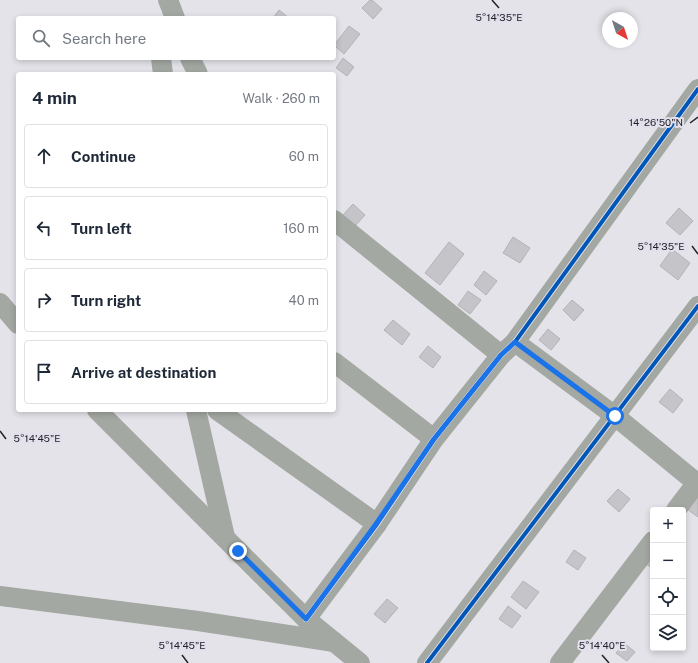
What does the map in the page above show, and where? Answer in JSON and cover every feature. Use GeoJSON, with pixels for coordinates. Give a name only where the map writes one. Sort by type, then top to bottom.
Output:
{"type":"FeatureCollection","features":[{"type":"Feature","properties":{"kind":"street"},"geometry":{"type":"LineString","coordinates":[[163,16],[164,0]]}},
{"type":"Feature","properties":{"kind":"street"},"geometry":{"type":"LineString","coordinates":[[168,0],[174,16]]}},
{"type":"Feature","properties":{"kind":"street"},"geometry":{"type":"LineString","coordinates":[[161,60],[163,72]]}},
{"type":"Feature","properties":{"kind":"street"},"geometry":{"type":"LineString","coordinates":[[191,60],[197,72]]}},
{"type":"Feature","properties":{"kind":"street"},"geometry":{"type":"LineString","coordinates":[[306,619],[376,524],[434,439],[508,349],[698,89]]}},
{"type":"Feature","properties":{"kind":"street"},"geometry":{"type":"LineString","coordinates":[[336,221],[508,349],[615,416],[698,483],[678,507]]}},
{"type":"Feature","properties":{"kind":"street"},"geometry":{"type":"LineString","coordinates":[[0,303],[16,322]]}},
{"type":"Feature","properties":{"kind":"street"},"geometry":{"type":"LineString","coordinates":[[427,663],[698,306]]}},
{"type":"Feature","properties":{"kind":"street"},"geometry":{"type":"LineString","coordinates":[[336,364],[434,439]]}},
{"type":"Feature","properties":{"kind":"street"},"geometry":{"type":"LineString","coordinates":[[99,412],[306,619],[360,663]]}},
{"type":"Feature","properties":{"kind":"street"},"geometry":{"type":"LineString","coordinates":[[196,412],[225,537]]}},
{"type":"Feature","properties":{"kind":"street"},"geometry":{"type":"LineString","coordinates":[[220,412],[376,524]]}},
{"type":"Feature","properties":{"kind":"street"},"geometry":{"type":"LineString","coordinates":[[560,663],[651,543]]}},
{"type":"Feature","properties":{"kind":"street"},"geometry":{"type":"LineString","coordinates":[[0,596],[198,621],[334,642]]}},
{"type":"Feature","properties":{"kind":"building"},"geometry":{"type":"Polygon","coordinates":[[[370,0],[382,9],[373,19],[362,8],[370,0]]]}},
{"type":"Feature","properties":{"kind":"building"},"geometry":{"type":"Polygon","coordinates":[[[279,10],[286,16],[274,16],[279,10]]]}},
{"type":"Feature","properties":{"kind":"building"},"geometry":{"type":"Polygon","coordinates":[[[349,26],[360,34],[344,54],[336,47],[336,42],[349,26]]]}},
{"type":"Feature","properties":{"kind":"building"},"geometry":{"type":"Polygon","coordinates":[[[343,58],[354,67],[347,76],[336,68],[343,58]]]}},
{"type":"Feature","properties":{"kind":"building"},"geometry":{"type":"Polygon","coordinates":[[[353,204],[365,215],[355,226],[343,215],[353,204]]]}},
{"type":"Feature","properties":{"kind":"building"},"geometry":{"type":"Polygon","coordinates":[[[679,208],[693,221],[680,235],[666,223],[679,208]]]}},
{"type":"Feature","properties":{"kind":"building"},"geometry":{"type":"Polygon","coordinates":[[[513,237],[530,248],[520,263],[503,253],[513,237]]]}},
{"type":"Feature","properties":{"kind":"building"},"geometry":{"type":"Polygon","coordinates":[[[449,242],[464,254],[440,285],[425,273],[449,242]]]}},
{"type":"Feature","properties":{"kind":"building"},"geometry":{"type":"Polygon","coordinates":[[[672,249],[690,263],[678,280],[660,266],[672,249]]]}},
{"type":"Feature","properties":{"kind":"building"},"geometry":{"type":"Polygon","coordinates":[[[484,271],[497,281],[486,295],[474,285],[484,271]]]}},
{"type":"Feature","properties":{"kind":"building"},"geometry":{"type":"Polygon","coordinates":[[[468,291],[481,300],[470,314],[458,305],[468,291]]]}},
{"type":"Feature","properties":{"kind":"building"},"geometry":{"type":"Polygon","coordinates":[[[572,300],[584,310],[574,321],[563,310],[572,300]]]}},
{"type":"Feature","properties":{"kind":"building"},"geometry":{"type":"Polygon","coordinates":[[[393,320],[410,334],[402,345],[384,330],[393,320]]]}},
{"type":"Feature","properties":{"kind":"building"},"geometry":{"type":"Polygon","coordinates":[[[548,329],[560,339],[551,350],[539,340],[548,329]]]}},
{"type":"Feature","properties":{"kind":"building"},"geometry":{"type":"Polygon","coordinates":[[[428,346],[441,357],[433,368],[419,357],[428,346]]]}},
{"type":"Feature","properties":{"kind":"building"},"geometry":{"type":"Polygon","coordinates":[[[670,389],[683,400],[673,413],[659,402],[670,389]]]}},
{"type":"Feature","properties":{"kind":"building"},"geometry":{"type":"Polygon","coordinates":[[[618,489],[630,499],[619,512],[607,501],[618,489]]]}},
{"type":"Feature","properties":{"kind":"building"},"geometry":{"type":"Polygon","coordinates":[[[698,495],[698,517],[684,507],[698,495]]]}},
{"type":"Feature","properties":{"kind":"building"},"geometry":{"type":"Polygon","coordinates":[[[574,550],[586,558],[578,570],[566,562],[574,550]]]}},
{"type":"Feature","properties":{"kind":"building"},"geometry":{"type":"Polygon","coordinates":[[[650,557],[650,567],[645,563],[650,557]]]}},
{"type":"Feature","properties":{"kind":"building"},"geometry":{"type":"Polygon","coordinates":[[[523,581],[539,592],[526,609],[511,597],[523,581]]]}},
{"type":"Feature","properties":{"kind":"building"},"geometry":{"type":"Polygon","coordinates":[[[387,599],[398,608],[385,623],[374,614],[387,599]]]}},
{"type":"Feature","properties":{"kind":"building"},"geometry":{"type":"Polygon","coordinates":[[[508,606],[521,616],[512,628],[499,619],[508,606]]]}},
{"type":"Feature","properties":{"kind":"building"},"geometry":{"type":"Polygon","coordinates":[[[624,643],[635,652],[627,661],[616,653],[624,643]]]}},
{"type":"Feature","properties":{"kind":"cycle path"},"geometry":{"type":"LineString","coordinates":[[306,619],[377,524],[434,439],[501,355],[515,342],[698,89]]}},
{"type":"Feature","properties":{"kind":"cycle path"},"geometry":{"type":"LineString","coordinates":[[427,663],[698,306]]}},
{"type":"Feature","properties":{"kind":"route"},"geometry":{"type":"LineString","coordinates":[[238,551],[306,619],[376,524],[434,439],[501,355],[515,342],[615,416]]}}]}
